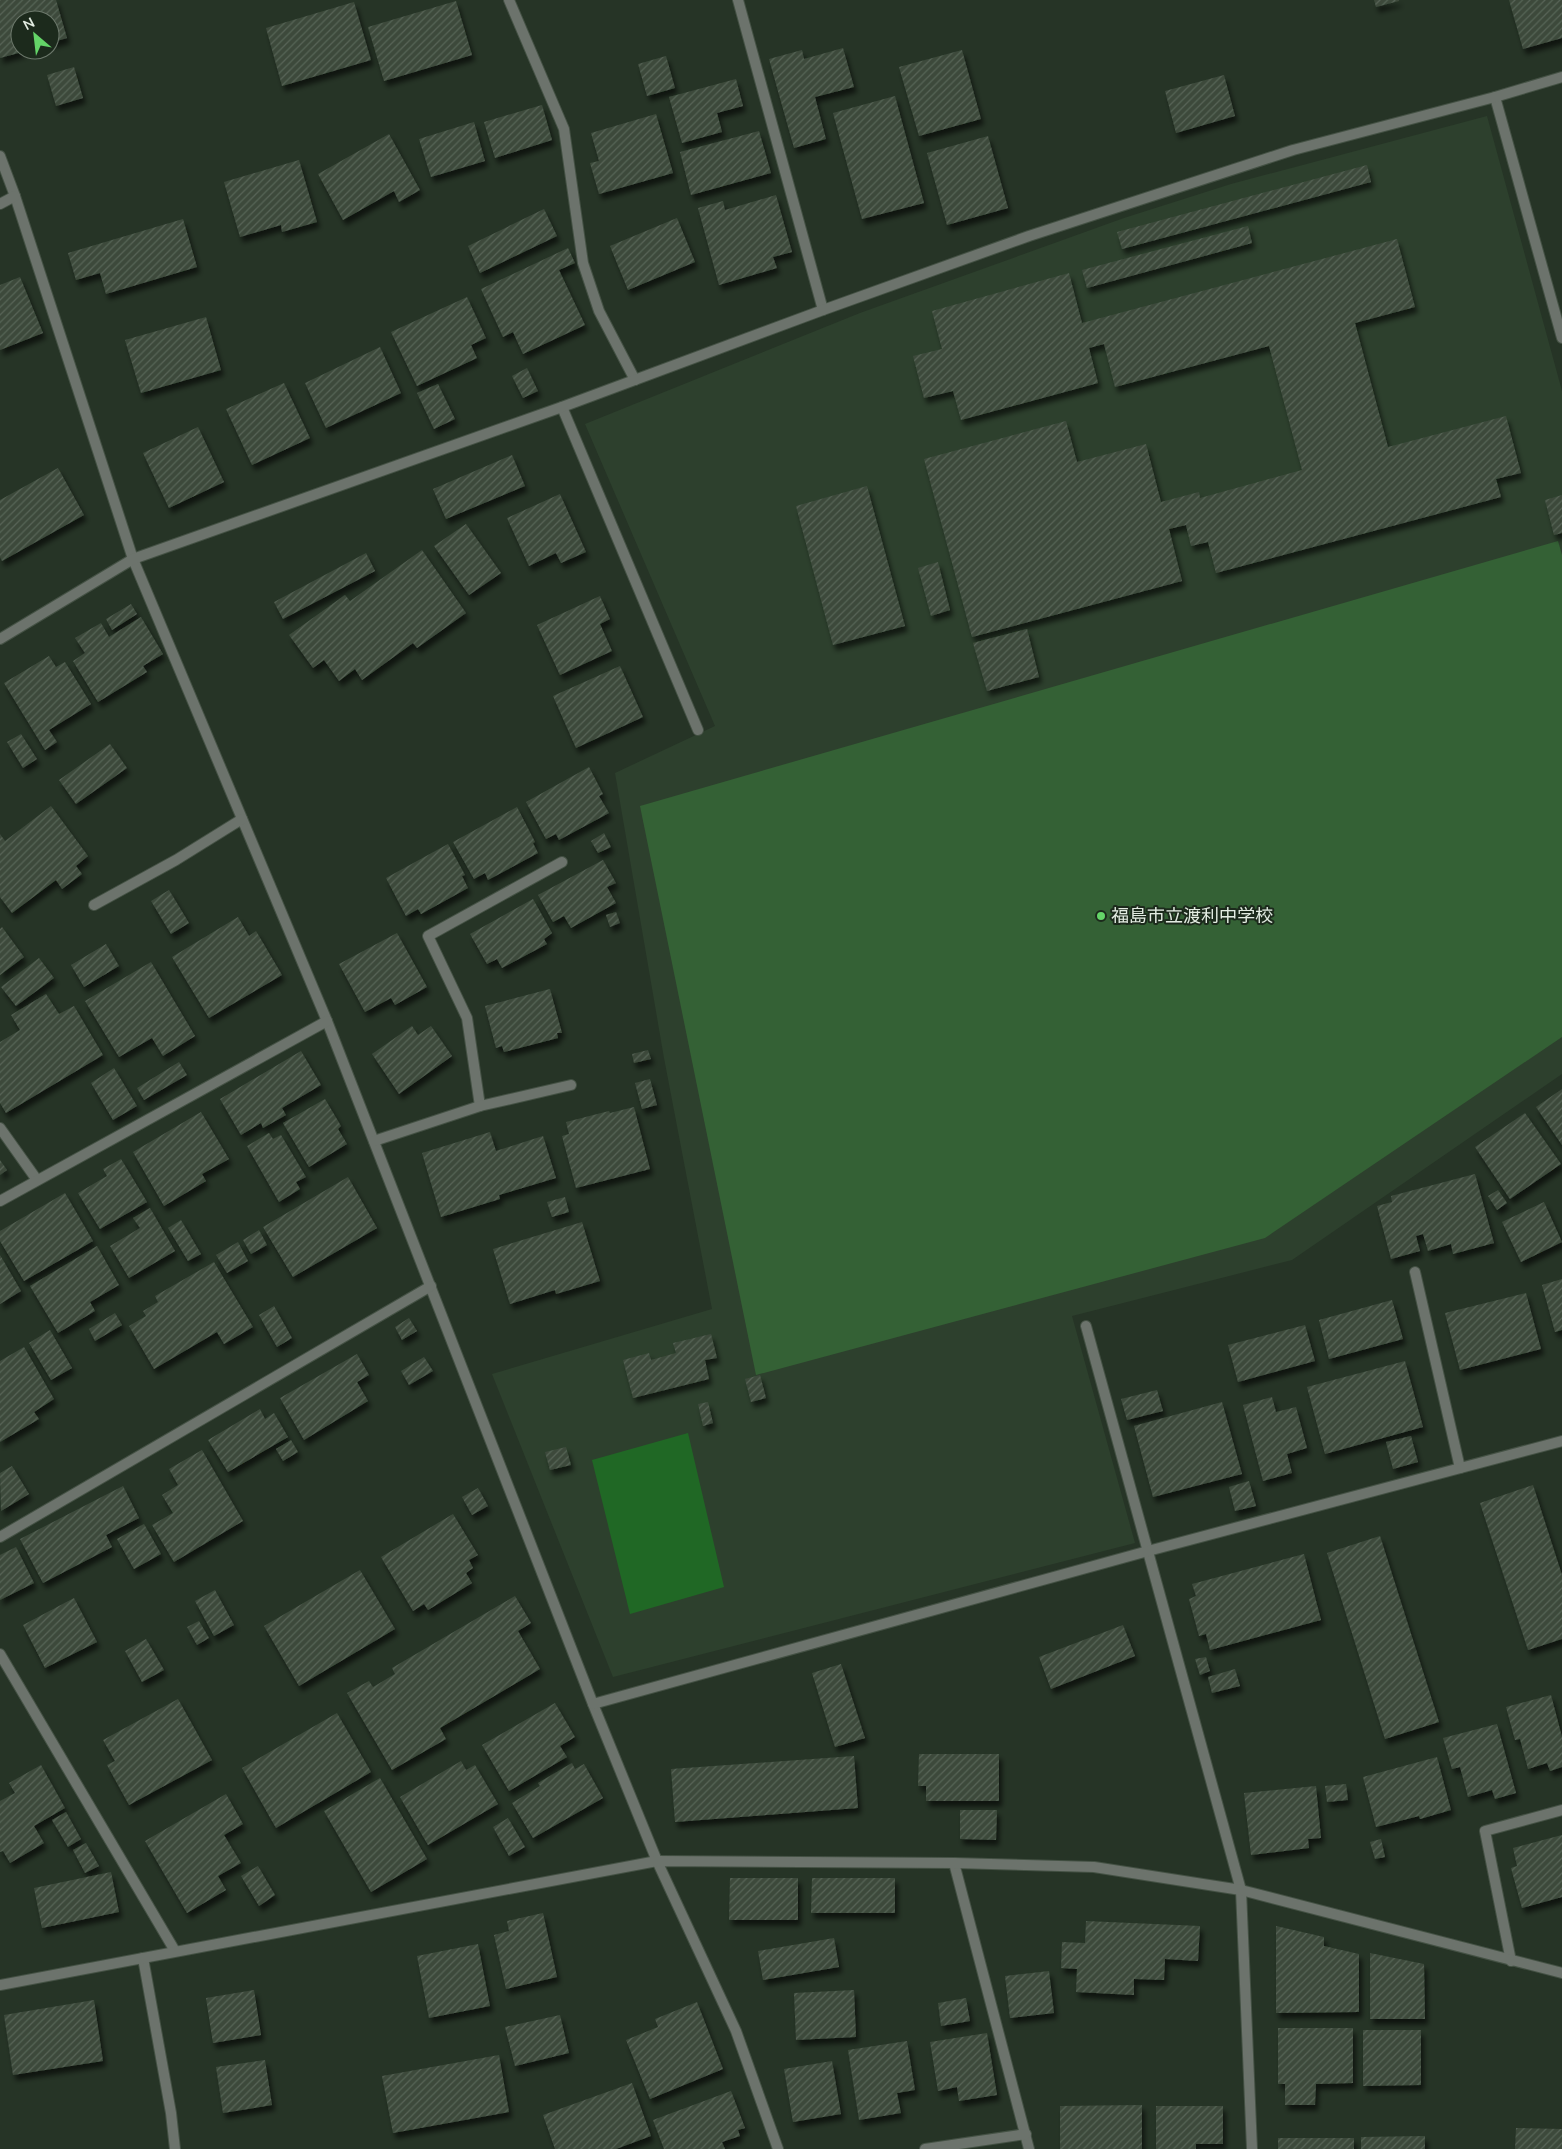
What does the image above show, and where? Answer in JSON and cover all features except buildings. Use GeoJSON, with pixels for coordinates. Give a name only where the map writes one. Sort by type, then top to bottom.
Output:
{"type":"FeatureCollection","features":[{"type":"Feature","properties":{"kind":"street"},"geometry":{"type":"LineString","coordinates":[[510,0],[564,129],[583,263],[598,310],[635,380]]}},
{"type":"Feature","properties":{"kind":"street"},"geometry":{"type":"LineString","coordinates":[[738,0],[823,310]]}},
{"type":"Feature","properties":{"kind":"street"},"geometry":{"type":"LineString","coordinates":[[0,640],[133,559],[562,407],[823,310],[1029,236],[1293,150],[1495,97],[1562,77]]}},
{"type":"Feature","properties":{"kind":"street"},"geometry":{"type":"LineString","coordinates":[[1495,97],[1562,338]]}},
{"type":"Feature","properties":{"kind":"street"},"geometry":{"type":"LineString","coordinates":[[0,156],[15,196],[133,559],[327,1021],[593,1704],[657,1861],[736,2030],[778,2149]]}},
{"type":"Feature","properties":{"kind":"street"},"geometry":{"type":"LineString","coordinates":[[0,204],[15,196]]}},
{"type":"Feature","properties":{"kind":"street"},"geometry":{"type":"LineString","coordinates":[[562,407],[698,730]]}},
{"type":"Feature","properties":{"kind":"street"},"geometry":{"type":"LineString","coordinates":[[94,905],[176,860],[242,819]]}},
{"type":"Feature","properties":{"kind":"street"},"geometry":{"type":"LineString","coordinates":[[480,1106],[467,1018],[428,936],[562,862]]}},
{"type":"Feature","properties":{"kind":"street"},"geometry":{"type":"LineString","coordinates":[[0,1201],[327,1021]]}},
{"type":"Feature","properties":{"kind":"street"},"geometry":{"type":"LineString","coordinates":[[374,1141],[480,1106],[571,1085]]}},
{"type":"Feature","properties":{"kind":"street"},"geometry":{"type":"LineString","coordinates":[[0,1128],[37,1180]]}},
{"type":"Feature","properties":{"kind":"street"},"geometry":{"type":"LineString","coordinates":[[1415,1272],[1460,1468]]}},
{"type":"Feature","properties":{"kind":"street"},"geometry":{"type":"LineString","coordinates":[[0,1538],[431,1286]]}},
{"type":"Feature","properties":{"kind":"street"},"geometry":{"type":"LineString","coordinates":[[1086,1326],[1242,1890],[1252,2149]]}},
{"type":"Feature","properties":{"kind":"street"},"geometry":{"type":"LineString","coordinates":[[593,1704],[1148,1551],[1562,1442]]}},
{"type":"Feature","properties":{"kind":"street"},"geometry":{"type":"LineString","coordinates":[[0,1654],[175,1951]]}},
{"type":"Feature","properties":{"kind":"street"},"geometry":{"type":"LineString","coordinates":[[1511,1960],[1485,1831],[1562,1810]]}},
{"type":"Feature","properties":{"kind":"street"},"geometry":{"type":"LineString","coordinates":[[0,1985],[657,1861],[954,1863],[1094,1867],[1242,1890],[1562,1973]]}},
{"type":"Feature","properties":{"kind":"street"},"geometry":{"type":"LineString","coordinates":[[954,1863],[1029,2149]]}},
{"type":"Feature","properties":{"kind":"street"},"geometry":{"type":"LineString","coordinates":[[143,1958],[171,2113],[175,2149]]}},
{"type":"Feature","properties":{"kind":"street"},"geometry":{"type":"LineString","coordinates":[[925,2149],[1026,2134]]}},
{"type":"Feature","properties":{"kind":"shaded area","name":"福島市立渡利中学校"},"geometry":{"type":"Polygon","coordinates":[[[1487,116],[1562,391],[1562,1074],[1292,1260],[1072,1316],[1135,1543],[613,1677],[492,1374],[712,1309],[664,1058],[615,773],[715,726],[585,424],[860,313],[1124,218],[1231,184],[1487,116]]]}},
{"type":"Feature","properties":{"kind":"shaded area"},"geometry":{"type":"Polygon","coordinates":[[[1558,541],[1562,555],[1562,1037],[1265,1238],[756,1375],[640,806],[1558,541]]]}},
{"type":"Feature","properties":{"kind":"shaded area"},"geometry":{"type":"Polygon","coordinates":[[[688,1433],[724,1587],[630,1614],[592,1460],[688,1433]]]}},
{"type":"Feature","properties":{"kind":"place","name":"福島市立渡利中学校"},"geometry":{"type":"Point","coordinates":[1101,916]}}]}
